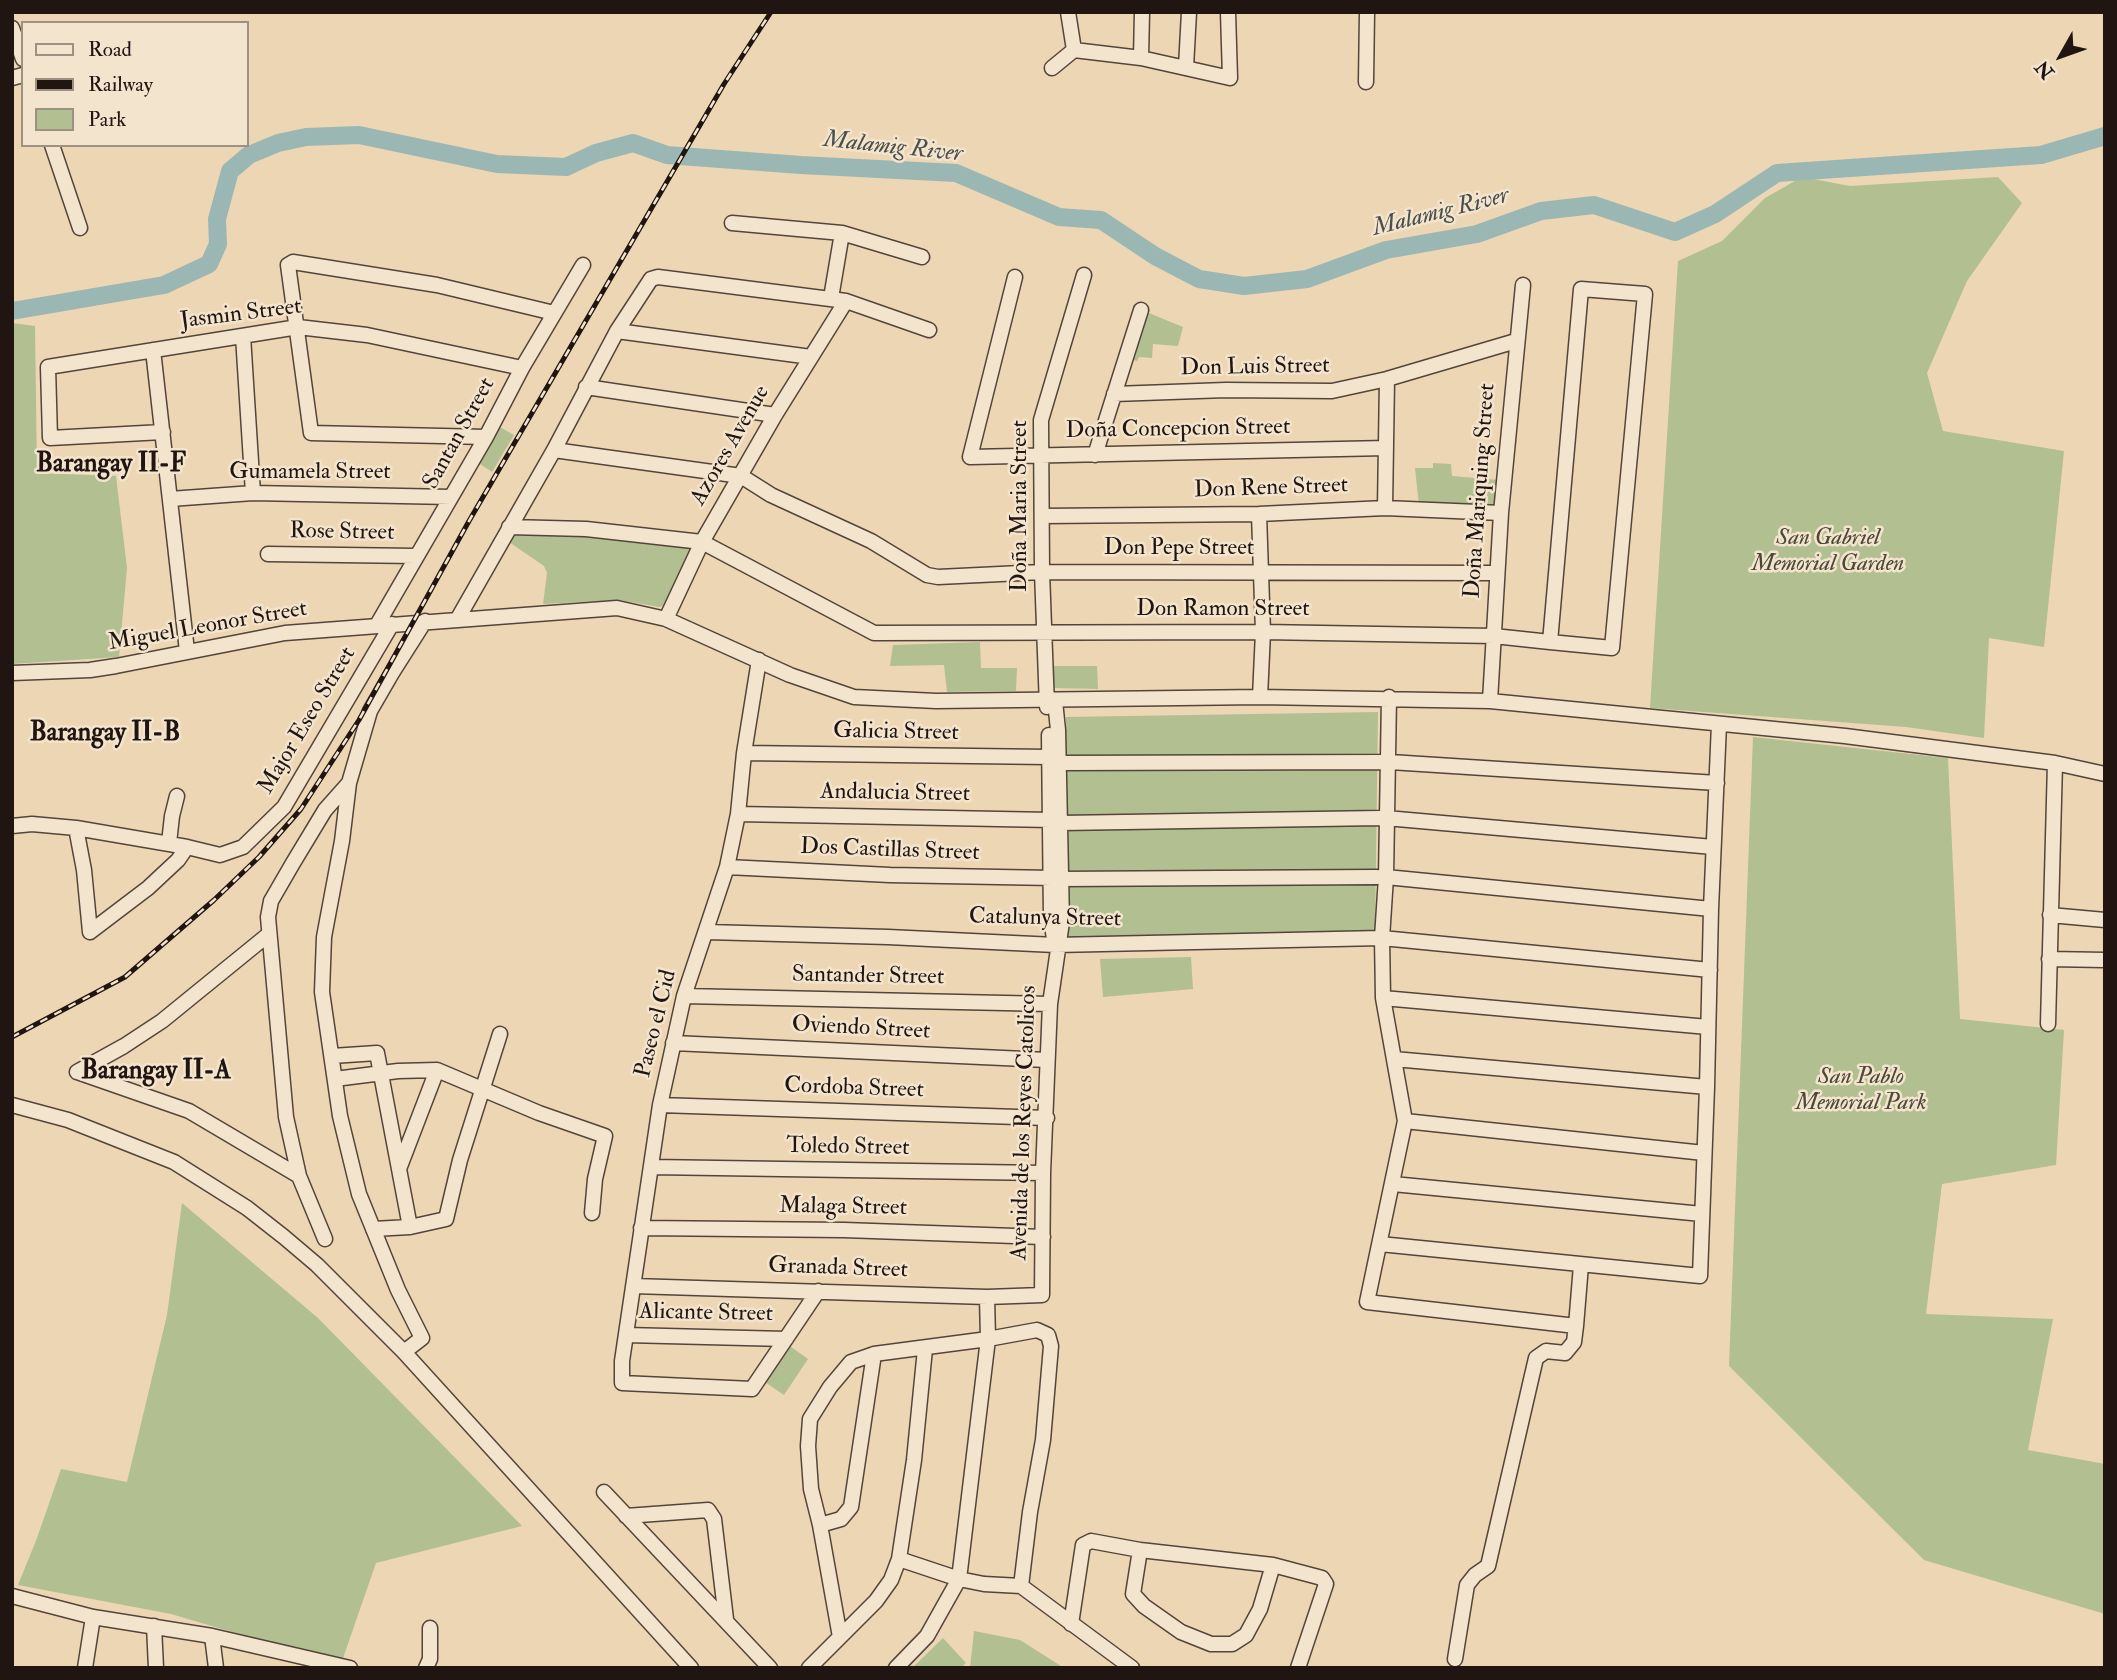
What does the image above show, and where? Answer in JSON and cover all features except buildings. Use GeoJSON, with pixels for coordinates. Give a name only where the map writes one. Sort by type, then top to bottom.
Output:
{"type":"FeatureCollection","features":[{"type":"Feature","properties":{"kind":"street"},"geometry":{"type":"LineString","coordinates":[[1068,12],[1074,50]]}},
{"type":"Feature","properties":{"kind":"street"},"geometry":{"type":"LineString","coordinates":[[1141,58],[1142,12]]}},
{"type":"Feature","properties":{"kind":"street"},"geometry":{"type":"LineString","coordinates":[[1186,67],[1189,12]]}},
{"type":"Feature","properties":{"kind":"street"},"geometry":{"type":"LineString","coordinates":[[1052,68],[1074,50],[1141,58],[1230,78],[1228,12]]}},
{"type":"Feature","properties":{"kind":"street"},"geometry":{"type":"LineString","coordinates":[[1366,82],[1367,12]]}},
{"type":"Feature","properties":{"kind":"street"},"geometry":{"type":"LineString","coordinates":[[12,28],[21,53]]}},
{"type":"Feature","properties":{"kind":"street"},"geometry":{"type":"LineString","coordinates":[[53,147],[80,228]]}},
{"type":"Feature","properties":{"kind":"street"},"geometry":{"type":"LineString","coordinates":[[732,223],[842,233],[922,257]]}},
{"type":"Feature","properties":{"kind":"street"},"geometry":{"type":"LineString","coordinates":[[838,300],[842,233]]}},
{"type":"Feature","properties":{"kind":"street"},"geometry":{"type":"LineString","coordinates":[[486,437],[311,433],[288,267],[293,262],[437,285],[554,313]]}},
{"type":"Feature","properties":{"kind":"street","name":"Santan Street"},"geometry":{"type":"LineString","coordinates":[[385,624],[416,556],[583,265]]}},
{"type":"Feature","properties":{"kind":"street","name":"Doña Maria Street"},"geometry":{"type":"LineString","coordinates":[[1051,701],[1042,572],[1041,420],[1084,275]]}},
{"type":"Feature","properties":{"kind":"street","name":"Doña Concepcion Street"},"geometry":{"type":"LineString","coordinates":[[1016,277],[970,457],[1386,448]]}},
{"type":"Feature","properties":{"kind":"street"},"geometry":{"type":"LineString","coordinates":[[457,620],[554,450],[617,331],[646,285],[655,278],[838,300],[929,330]]}},
{"type":"Feature","properties":{"kind":"street","name":"Doña Mariquing Street"},"geometry":{"type":"LineString","coordinates":[[1490,701],[1501,513],[1523,285]]}},
{"type":"Feature","properties":{"kind":"street","name":"Don Ramon Street"},"geometry":{"type":"LineString","coordinates":[[702,542],[874,633],[1263,632],[1494,636],[1550,642],[1612,648],[1645,294],[1581,289],[1550,642]]}},
{"type":"Feature","properties":{"kind":"street","name":"Azores Avenue"},"geometry":{"type":"LineString","coordinates":[[666,619],[702,542],[811,357],[838,300]]}},
{"type":"Feature","properties":{"kind":"street"},"geometry":{"type":"LineString","coordinates":[[1095,455],[1141,310]]}},
{"type":"Feature","properties":{"kind":"street","name":"Jasmin Street"},"geometry":{"type":"LineString","coordinates":[[163,432],[50,438],[48,367],[298,327],[367,335],[522,368]]}},
{"type":"Feature","properties":{"kind":"street"},"geometry":{"type":"LineString","coordinates":[[617,331],[811,357]]}},
{"type":"Feature","properties":{"kind":"street"},"geometry":{"type":"LineString","coordinates":[[243,336],[253,493]]}},
{"type":"Feature","properties":{"kind":"street","name":"Don Luis Street"},"geometry":{"type":"LineString","coordinates":[[1114,394],[1226,390],[1321,391],[1387,379],[1516,341]]}},
{"type":"Feature","properties":{"kind":"street"},"geometry":{"type":"LineString","coordinates":[[153,349],[187,651]]}},
{"type":"Feature","properties":{"kind":"street"},"geometry":{"type":"LineString","coordinates":[[1385,508],[1387,379]]}},
{"type":"Feature","properties":{"kind":"street"},"geometry":{"type":"LineString","coordinates":[[586,387],[775,415]]}},
{"type":"Feature","properties":{"kind":"street"},"geometry":{"type":"LineString","coordinates":[[554,450],[741,476]]}},
{"type":"Feature","properties":{"kind":"street","name":"Don Pepe Street"},"geometry":{"type":"LineString","coordinates":[[741,476],[771,495],[871,541],[927,575],[939,577],[1042,572],[1497,573]]}},
{"type":"Feature","properties":{"kind":"street","name":"Gumamela Street"},"geometry":{"type":"LineString","coordinates":[[170,499],[253,493],[451,497]]}},
{"type":"Feature","properties":{"kind":"street","name":"Don Rene Street"},"geometry":{"type":"LineString","coordinates":[[1042,516],[1259,514],[1385,508],[1501,513]]}},
{"type":"Feature","properties":{"kind":"street"},"geometry":{"type":"LineString","coordinates":[[1259,514],[1263,632],[1260,697]]}},
{"type":"Feature","properties":{"kind":"street"},"geometry":{"type":"LineString","coordinates":[[509,527],[586,529],[702,542]]}},
{"type":"Feature","properties":{"kind":"street","name":"Rose Street"},"geometry":{"type":"LineString","coordinates":[[268,554],[416,556]]}},
{"type":"Feature","properties":{"kind":"street","name":"Miguel Leonor Street"},"geometry":{"type":"LineString","coordinates":[[12,673],[90,670],[285,633],[617,608],[666,619],[820,687],[854,697],[936,701],[1260,697],[1389,697],[1490,701],[1845,736],[2056,764],[2105,774]]}},
{"type":"Feature","properties":{"kind":"street"},"geometry":{"type":"LineString","coordinates":[[404,1352],[422,1338],[398,1290],[356,1181],[340,1116],[322,992],[324,937],[342,841],[349,783],[370,711],[418,622]]}},
{"type":"Feature","properties":{"kind":"street","name":"Major Eseo Street"},"geometry":{"type":"LineString","coordinates":[[12,826],[32,824],[76,828],[187,846],[220,855],[243,847],[284,807],[385,624]]}},
{"type":"Feature","properties":{"kind":"street","name":"Paseo el Cid"},"geometry":{"type":"LineString","coordinates":[[759,660],[744,753],[738,814],[727,867],[684,996],[660,1105],[621,1383],[752,1389],[786,1339]]}},
{"type":"Feature","properties":{"kind":"street"},"geometry":{"type":"LineString","coordinates":[[1389,697],[1383,818],[1383,998],[1405,1121],[1367,1302],[1576,1326]]}},
{"type":"Feature","properties":{"kind":"street","name":"Avenida de los Reyes Catolicos"},"geometry":{"type":"LineString","coordinates":[[1042,1294],[1043,1173],[1050,1004],[1062,922],[1056,878],[1051,701]]}},
{"type":"Feature","properties":{"kind":"street"},"geometry":{"type":"LineString","coordinates":[[1380,1244],[1700,1276],[1719,724]]}},
{"type":"Feature","properties":{"kind":"street","name":"Galicia Street"},"geometry":{"type":"LineString","coordinates":[[744,753],[1053,760],[1385,762],[1717,783]]}},
{"type":"Feature","properties":{"kind":"street"},"geometry":{"type":"LineString","coordinates":[[2048,1024],[2056,764]]}},
{"type":"Feature","properties":{"kind":"street"},"geometry":{"type":"LineString","coordinates":[[326,1239],[299,1176],[286,1117],[268,917],[271,901],[325,810],[349,783]]}},
{"type":"Feature","properties":{"kind":"street"},"geometry":{"type":"LineString","coordinates":[[169,843],[177,796]]}},
{"type":"Feature","properties":{"kind":"street","name":"Andalucia Street"},"geometry":{"type":"LineString","coordinates":[[738,814],[1056,822],[1383,818],[1713,847]]}},
{"type":"Feature","properties":{"kind":"street"},"geometry":{"type":"LineString","coordinates":[[76,828],[84,870],[90,932],[148,888],[178,860],[187,846]]}},
{"type":"Feature","properties":{"kind":"street","name":"Dos Castillas Street"},"geometry":{"type":"LineString","coordinates":[[727,867],[890,876],[1382,877],[1711,909]]}},
{"type":"Feature","properties":{"kind":"street"},"geometry":{"type":"LineString","coordinates":[[2050,915],[2105,920]]}},
{"type":"Feature","properties":{"kind":"street","name":"Catalunya Street"},"geometry":{"type":"LineString","coordinates":[[707,932],[888,937],[1057,947],[1382,938],[1710,970]]}},
{"type":"Feature","properties":{"kind":"street"},"geometry":{"type":"LineString","coordinates":[[269,934],[162,1021],[77,1072],[189,1111],[299,1176]]}},
{"type":"Feature","properties":{"kind":"street"},"geometry":{"type":"LineString","coordinates":[[2049,958],[2105,960]]}},
{"type":"Feature","properties":{"kind":"street","name":"Santander Street"},"geometry":{"type":"LineString","coordinates":[[684,996],[1050,1004]]}},
{"type":"Feature","properties":{"kind":"street"},"geometry":{"type":"LineString","coordinates":[[1383,998],[1708,1027]]}},
{"type":"Feature","properties":{"kind":"street"},"geometry":{"type":"LineString","coordinates":[[373,1229],[410,1227],[446,1219],[460,1160],[500,1034]]}},
{"type":"Feature","properties":{"kind":"street","name":"Oviendo Street"},"geometry":{"type":"LineString","coordinates":[[673,1043],[1047,1060]]}},
{"type":"Feature","properties":{"kind":"street"},"geometry":{"type":"LineString","coordinates":[[332,1056],[377,1053],[410,1227]]}},
{"type":"Feature","properties":{"kind":"street"},"geometry":{"type":"LineString","coordinates":[[1394,1059],[1707,1087]]}},
{"type":"Feature","properties":{"kind":"street"},"geometry":{"type":"LineString","coordinates":[[335,1079],[437,1070],[539,1113],[605,1136],[595,1179],[592,1213]]}},
{"type":"Feature","properties":{"kind":"street"},"geometry":{"type":"LineString","coordinates":[[398,1171],[437,1070]]}},
{"type":"Feature","properties":{"kind":"street"},"geometry":{"type":"LineString","coordinates":[[12,1105],[68,1120],[174,1162],[247,1208],[317,1265],[404,1352],[691,1668]]}},
{"type":"Feature","properties":{"kind":"street","name":"Cordoba Street"},"geometry":{"type":"LineString","coordinates":[[660,1105],[1047,1118]]}},
{"type":"Feature","properties":{"kind":"street"},"geometry":{"type":"LineString","coordinates":[[1405,1121],[1704,1153]]}},
{"type":"Feature","properties":{"kind":"street","name":"Toledo Street"},"geometry":{"type":"LineString","coordinates":[[652,1167],[1043,1173]]}},
{"type":"Feature","properties":{"kind":"street"},"geometry":{"type":"LineString","coordinates":[[1393,1184],[1702,1214]]}},
{"type":"Feature","properties":{"kind":"street","name":"Malaga Street"},"geometry":{"type":"LineString","coordinates":[[641,1228],[844,1230],[1043,1237]]}},
{"type":"Feature","properties":{"kind":"street"},"geometry":{"type":"LineString","coordinates":[[1455,1659],[1466,1585],[1488,1566],[1536,1358],[1546,1351],[1565,1353],[1574,1342],[1581,1265]]}},
{"type":"Feature","properties":{"kind":"street","name":"Granada Street"},"geometry":{"type":"LineString","coordinates":[[634,1286],[987,1297],[1042,1294]]}},
{"type":"Feature","properties":{"kind":"street"},"geometry":{"type":"LineString","coordinates":[[786,1339],[818,1291]]}},
{"type":"Feature","properties":{"kind":"street"},"geometry":{"type":"LineString","coordinates":[[896,1668],[927,1636],[959,1579],[988,1339],[987,1297]]}},
{"type":"Feature","properties":{"kind":"street"},"geometry":{"type":"LineString","coordinates":[[840,1637],[811,1489],[808,1446],[810,1419],[851,1362],[874,1354],[925,1349],[1037,1330],[1048,1335],[1051,1346],[1043,1440],[1030,1512],[1021,1586]]}},
{"type":"Feature","properties":{"kind":"street","name":"Alicante Street"},"geometry":{"type":"LineString","coordinates":[[626,1335],[786,1339]]}},
{"type":"Feature","properties":{"kind":"street"},"geometry":{"type":"LineString","coordinates":[[809,1668],[876,1601],[891,1580],[899,1559],[914,1460],[925,1349]]}},
{"type":"Feature","properties":{"kind":"street"},"geometry":{"type":"LineString","coordinates":[[820,1525],[841,1519],[851,1507],[874,1354]]}},
{"type":"Feature","properties":{"kind":"street"},"geometry":{"type":"LineString","coordinates":[[604,1492],[770,1668]]}},
{"type":"Feature","properties":{"kind":"street"},"geometry":{"type":"LineString","coordinates":[[626,1516],[708,1510],[714,1520],[726,1619]]}},
{"type":"Feature","properties":{"kind":"street"},"geometry":{"type":"LineString","coordinates":[[1072,1624],[1083,1545],[1091,1541],[1140,1550],[1273,1565],[1322,1578],[1325,1584],[1298,1668]]}},
{"type":"Feature","properties":{"kind":"street"},"geometry":{"type":"LineString","coordinates":[[1140,1550],[1133,1594],[1144,1606],[1181,1632],[1211,1644],[1233,1644],[1246,1634],[1260,1609],[1273,1565]]}},
{"type":"Feature","properties":{"kind":"street"},"geometry":{"type":"LineString","coordinates":[[899,1559],[959,1579],[984,1584],[1021,1586],[1132,1668]]}},
{"type":"Feature","properties":{"kind":"street"},"geometry":{"type":"LineString","coordinates":[[12,1596],[93,1616],[212,1636],[349,1668]]}},
{"type":"Feature","properties":{"kind":"street"},"geometry":{"type":"LineString","coordinates":[[85,1668],[93,1616]]}},
{"type":"Feature","properties":{"kind":"street"},"geometry":{"type":"LineString","coordinates":[[155,1626],[156,1668]]}},
{"type":"Feature","properties":{"kind":"street"},"geometry":{"type":"LineString","coordinates":[[426,1668],[430,1659],[430,1628]]}},
{"type":"Feature","properties":{"kind":"street"},"geometry":{"type":"LineString","coordinates":[[212,1636],[216,1668]]}},
{"type":"Feature","properties":{"kind":"green space","name":"San Gabriel Memorial Garden"},"geometry":{"type":"Polygon","coordinates":[[[1802,177],[1850,186],[1998,177],[2022,203],[1967,281],[1927,373],[1943,431],[2064,451],[2044,647],[1989,638],[1984,738],[1906,727],[1650,708],[1678,261],[1722,241],[1765,198],[1802,177]]]}},
{"type":"Feature","properties":{"kind":"green space"},"geometry":{"type":"Polygon","coordinates":[[[1144,311],[1183,327],[1178,346],[1153,344],[1152,358],[1139,357],[1137,361],[1128,358],[1144,311]]]}},
{"type":"Feature","properties":{"kind":"green space"},"geometry":{"type":"Polygon","coordinates":[[[12,323],[35,326],[37,473],[116,476],[127,568],[119,657],[12,664],[12,323]]]}},
{"type":"Feature","properties":{"kind":"green space"},"geometry":{"type":"Polygon","coordinates":[[[498,426],[514,435],[492,472],[477,462],[498,426]]]}},
{"type":"Feature","properties":{"kind":"green space"},"geometry":{"type":"Polygon","coordinates":[[[1433,463],[1451,464],[1452,476],[1499,480],[1496,508],[1419,505],[1415,468],[1433,468],[1433,463]]]}},
{"type":"Feature","properties":{"kind":"green space"},"geometry":{"type":"Polygon","coordinates":[[[571,534],[692,547],[665,605],[659,607],[620,600],[543,604],[547,573],[544,566],[509,542],[513,535],[571,534]]]}},
{"type":"Feature","properties":{"kind":"green space"},"geometry":{"type":"Polygon","coordinates":[[[980,642],[981,668],[1017,668],[1016,691],[947,692],[944,665],[890,666],[893,645],[980,642]]]}},
{"type":"Feature","properties":{"kind":"green space"},"geometry":{"type":"Polygon","coordinates":[[[1053,666],[1097,666],[1098,689],[1053,688],[1053,666]]]}},
{"type":"Feature","properties":{"kind":"green space"},"geometry":{"type":"Polygon","coordinates":[[[1378,712],[1375,935],[1065,939],[1066,717],[1378,712]]]}},
{"type":"Feature","properties":{"kind":"green space","name":"San Pablo Memorial Park"},"geometry":{"type":"Polygon","coordinates":[[[1753,737],[1948,758],[1960,1019],[2064,1030],[2056,1165],[1942,1184],[1926,1314],[2053,1319],[2028,1450],[2105,1464],[2105,1614],[1924,1560],[1729,1366],[1753,737]]]}},
{"type":"Feature","properties":{"kind":"green space"},"geometry":{"type":"Polygon","coordinates":[[[1191,957],[1193,989],[1103,997],[1100,959],[1191,957]]]}},
{"type":"Feature","properties":{"kind":"green space"},"geometry":{"type":"Polygon","coordinates":[[[182,1203],[318,1318],[522,1526],[376,1563],[341,1664],[171,1614],[18,1585],[61,1469],[127,1482],[167,1315],[182,1203]]]}},
{"type":"Feature","properties":{"kind":"green space"},"geometry":{"type":"Polygon","coordinates":[[[787,1344],[808,1359],[784,1395],[762,1380],[787,1344]]]}},
{"type":"Feature","properties":{"kind":"green space"},"geometry":{"type":"Polygon","coordinates":[[[974,1631],[1020,1640],[1064,1668],[970,1668],[974,1631]]]}},
{"type":"Feature","properties":{"kind":"green space"},"geometry":{"type":"Polygon","coordinates":[[[943,1638],[966,1663],[961,1668],[912,1668],[943,1638]]]}},
{"type":"Feature","properties":{"kind":"waterway","name":"Malamig River"},"geometry":{"type":"LineString","coordinates":[[12,311],[164,285],[209,264],[218,244],[217,219],[230,171],[249,155],[278,143],[306,137],[359,135],[497,164],[566,167],[596,153],[633,143],[667,155],[956,173],[1059,217],[1101,220],[1155,256],[1199,279],[1244,286],[1307,279],[1386,250],[1477,234],[1541,211],[1594,205],[1675,232],[1715,214],[1777,173],[2041,155],[2105,136]]}},
{"type":"Feature","properties":{"kind":"railway"},"geometry":{"type":"LineString","coordinates":[[12,1037],[125,977],[214,900],[259,857],[301,809],[359,720],[469,521],[724,84],[771,12]]}},
{"type":"Feature","properties":{"kind":"district","name":"Barangay II-F"},"geometry":{"type":"Point","coordinates":[111,465]}},
{"type":"Feature","properties":{"kind":"district","name":"Barangay II-B"},"geometry":{"type":"Point","coordinates":[105,734]}},
{"type":"Feature","properties":{"kind":"district","name":"Barangay II-A"},"geometry":{"type":"Point","coordinates":[156,1072]}}]}
